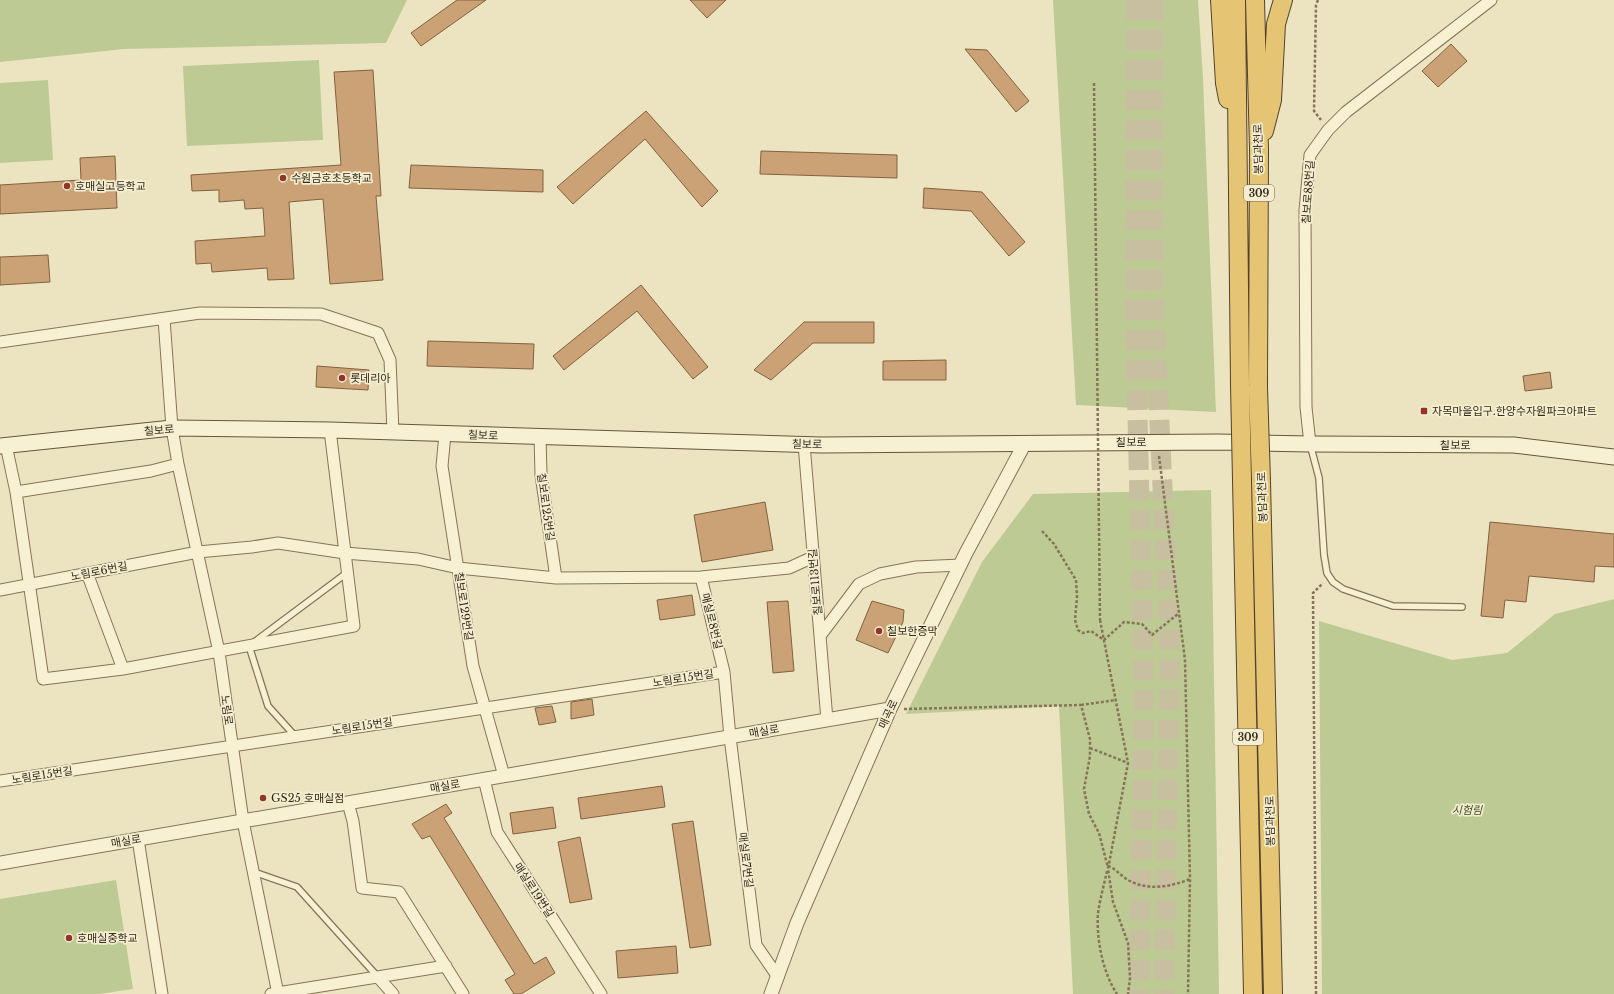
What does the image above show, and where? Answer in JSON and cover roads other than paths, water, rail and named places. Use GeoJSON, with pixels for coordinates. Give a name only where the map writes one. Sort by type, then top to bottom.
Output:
{"type":"FeatureCollection","features":[{"type":"Feature","properties":{"kind":"highway"},"geometry":{"type":"LineString","coordinates":[[1220,0],[1225,83],[1238,147]]}},
{"type":"Feature","properties":{"kind":"highway","name":"봉담과천로"},"geometry":{"type":"LineString","coordinates":[[1236,0],[1240,385],[1253,994]]}},
{"type":"Feature","properties":{"kind":"highway","name":"봉담과천로"},"geometry":{"type":"LineString","coordinates":[[1254,0],[1259,149],[1258,386],[1273,994]]}},
{"type":"Feature","properties":{"kind":"highway"},"geometry":{"type":"LineString","coordinates":[[1259,149],[1272,100],[1276,24],[1283,0]]}},
{"type":"Feature","properties":{"kind":"main road","name":"칠보로"},"geometry":{"type":"LineString","coordinates":[[3,446],[172,428],[330,430],[804,444],[1218,442],[1514,445],[1614,457]]}},
{"type":"Feature","properties":{"kind":"street","name":"칠보로88번길"},"geometry":{"type":"LineString","coordinates":[[1310,444],[1306,407],[1305,210],[1310,155],[1328,130],[1346,112],[1491,0]]}},
{"type":"Feature","properties":{"kind":"street"},"geometry":{"type":"LineString","coordinates":[[0,342],[200,313],[321,314],[378,333],[390,360],[393,432]]}},
{"type":"Feature","properties":{"kind":"street","name":"노림로"},"geometry":{"type":"LineString","coordinates":[[164,319],[172,428],[178,464],[219,652],[244,821],[276,994]]}},
{"type":"Feature","properties":{"kind":"street"},"geometry":{"type":"LineString","coordinates":[[3,446],[16,492],[43,679],[123,669],[354,626],[330,430]]}},
{"type":"Feature","properties":{"kind":"street","name":"칠보로129번길"},"geometry":{"type":"LineString","coordinates":[[445,434],[442,466],[473,666],[504,776]]}},
{"type":"Feature","properties":{"kind":"street","name":"칠보로125번길"},"geometry":{"type":"LineString","coordinates":[[540,436],[541,475],[556,578]]}},
{"type":"Feature","properties":{"kind":"street","name":"매곡로"},"geometry":{"type":"LineString","coordinates":[[771,994],[797,923],[890,709],[960,565],[1025,443]]}},
{"type":"Feature","properties":{"kind":"street","name":"칠보로113번길"},"geometry":{"type":"LineString","coordinates":[[804,444],[827,720]]}},
{"type":"Feature","properties":{"kind":"street"},"geometry":{"type":"LineString","coordinates":[[16,492],[152,471],[178,464]]}},
{"type":"Feature","properties":{"kind":"street","name":"노림로6번길"},"geometry":{"type":"LineString","coordinates":[[0,590],[198,552],[278,543],[345,553],[418,559],[458,568],[556,578],[701,577],[788,568],[813,558]]}},
{"type":"Feature","properties":{"kind":"street"},"geometry":{"type":"LineString","coordinates":[[820,636],[859,584],[880,574],[916,567],[960,565]]}},
{"type":"Feature","properties":{"kind":"street"},"geometry":{"type":"LineString","coordinates":[[87,573],[123,669]]}},
{"type":"Feature","properties":{"kind":"street","name":"매실로8번길"},"geometry":{"type":"LineString","coordinates":[[701,577],[724,672],[730,737]]}},
{"type":"Feature","properties":{"kind":"street","name":"노림로15번길"},"geometry":{"type":"LineString","coordinates":[[0,781],[724,672]]}},
{"type":"Feature","properties":{"kind":"street","name":"매실로"},"geometry":{"type":"LineString","coordinates":[[0,863],[890,709]]}},
{"type":"Feature","properties":{"kind":"street","name":"매실로7번길"},"geometry":{"type":"LineString","coordinates":[[730,737],[756,945],[778,977]]}},
{"type":"Feature","properties":{"kind":"street","name":"매실로19번길"},"geometry":{"type":"LineString","coordinates":[[484,779],[497,832],[601,994]]}},
{"type":"Feature","properties":{"kind":"street"},"geometry":{"type":"LineString","coordinates":[[348,803],[353,821],[362,888],[399,892],[464,994]]}},
{"type":"Feature","properties":{"kind":"street"},"geometry":{"type":"LineString","coordinates":[[138,839],[162,994]]}},
{"type":"Feature","properties":{"kind":"street"},"geometry":{"type":"LineString","coordinates":[[276,994],[446,966]]}},
{"type":"Feature","properties":{"kind":"street"},"geometry":{"type":"LineString","coordinates":[[378,977],[393,994]]}},
{"type":"Feature","properties":{"kind":"lane"},"geometry":{"type":"LineString","coordinates":[[1310,444],[1319,478],[1326,573],[1333,582],[1343,590],[1392,606],[1462,607]]}},
{"type":"Feature","properties":{"kind":"lane"},"geometry":{"type":"LineString","coordinates":[[295,736],[268,706],[249,646],[348,572]]}},
{"type":"Feature","properties":{"kind":"lane"},"geometry":{"type":"LineString","coordinates":[[254,872],[297,887],[378,977]]}},
{"type":"Feature","properties":{"kind":"tunnel"},"geometry":{"type":"LineString","coordinates":[[1136,0],[1135,310],[1144,694],[1139,994]]}},
{"type":"Feature","properties":{"kind":"tunnel"},"geometry":{"type":"LineString","coordinates":[[1153,0],[1153,284],[1170,647],[1164,994]]}},
{"type":"Feature","properties":{"kind":"place","name":"수원금호초등학교"},"geometry":{"type":"Point","coordinates":[283,178]}},
{"type":"Feature","properties":{"kind":"place","name":"호매실고등학교"},"geometry":{"type":"Point","coordinates":[67,186]}},
{"type":"Feature","properties":{"kind":"place","name":"롯데리아"},"geometry":{"type":"Point","coordinates":[342,378]}},
{"type":"Feature","properties":{"kind":"place","name":"자목마을입구.한양수자원파크아파트"},"geometry":{"type":"Point","coordinates":[1424,411]}},
{"type":"Feature","properties":{"kind":"place","name":"칠보한증막"},"geometry":{"type":"Point","coordinates":[879,631]}},
{"type":"Feature","properties":{"kind":"place","name":"GS25 호매실점"},"geometry":{"type":"Point","coordinates":[263,798]}},
{"type":"Feature","properties":{"kind":"place","name":"호매실중학교"},"geometry":{"type":"Point","coordinates":[69,938]}},
{"type":"Feature","properties":{"kind":"park label","name":"시험림"},"geometry":{"type":"Point","coordinates":[1467,810]}}]}
